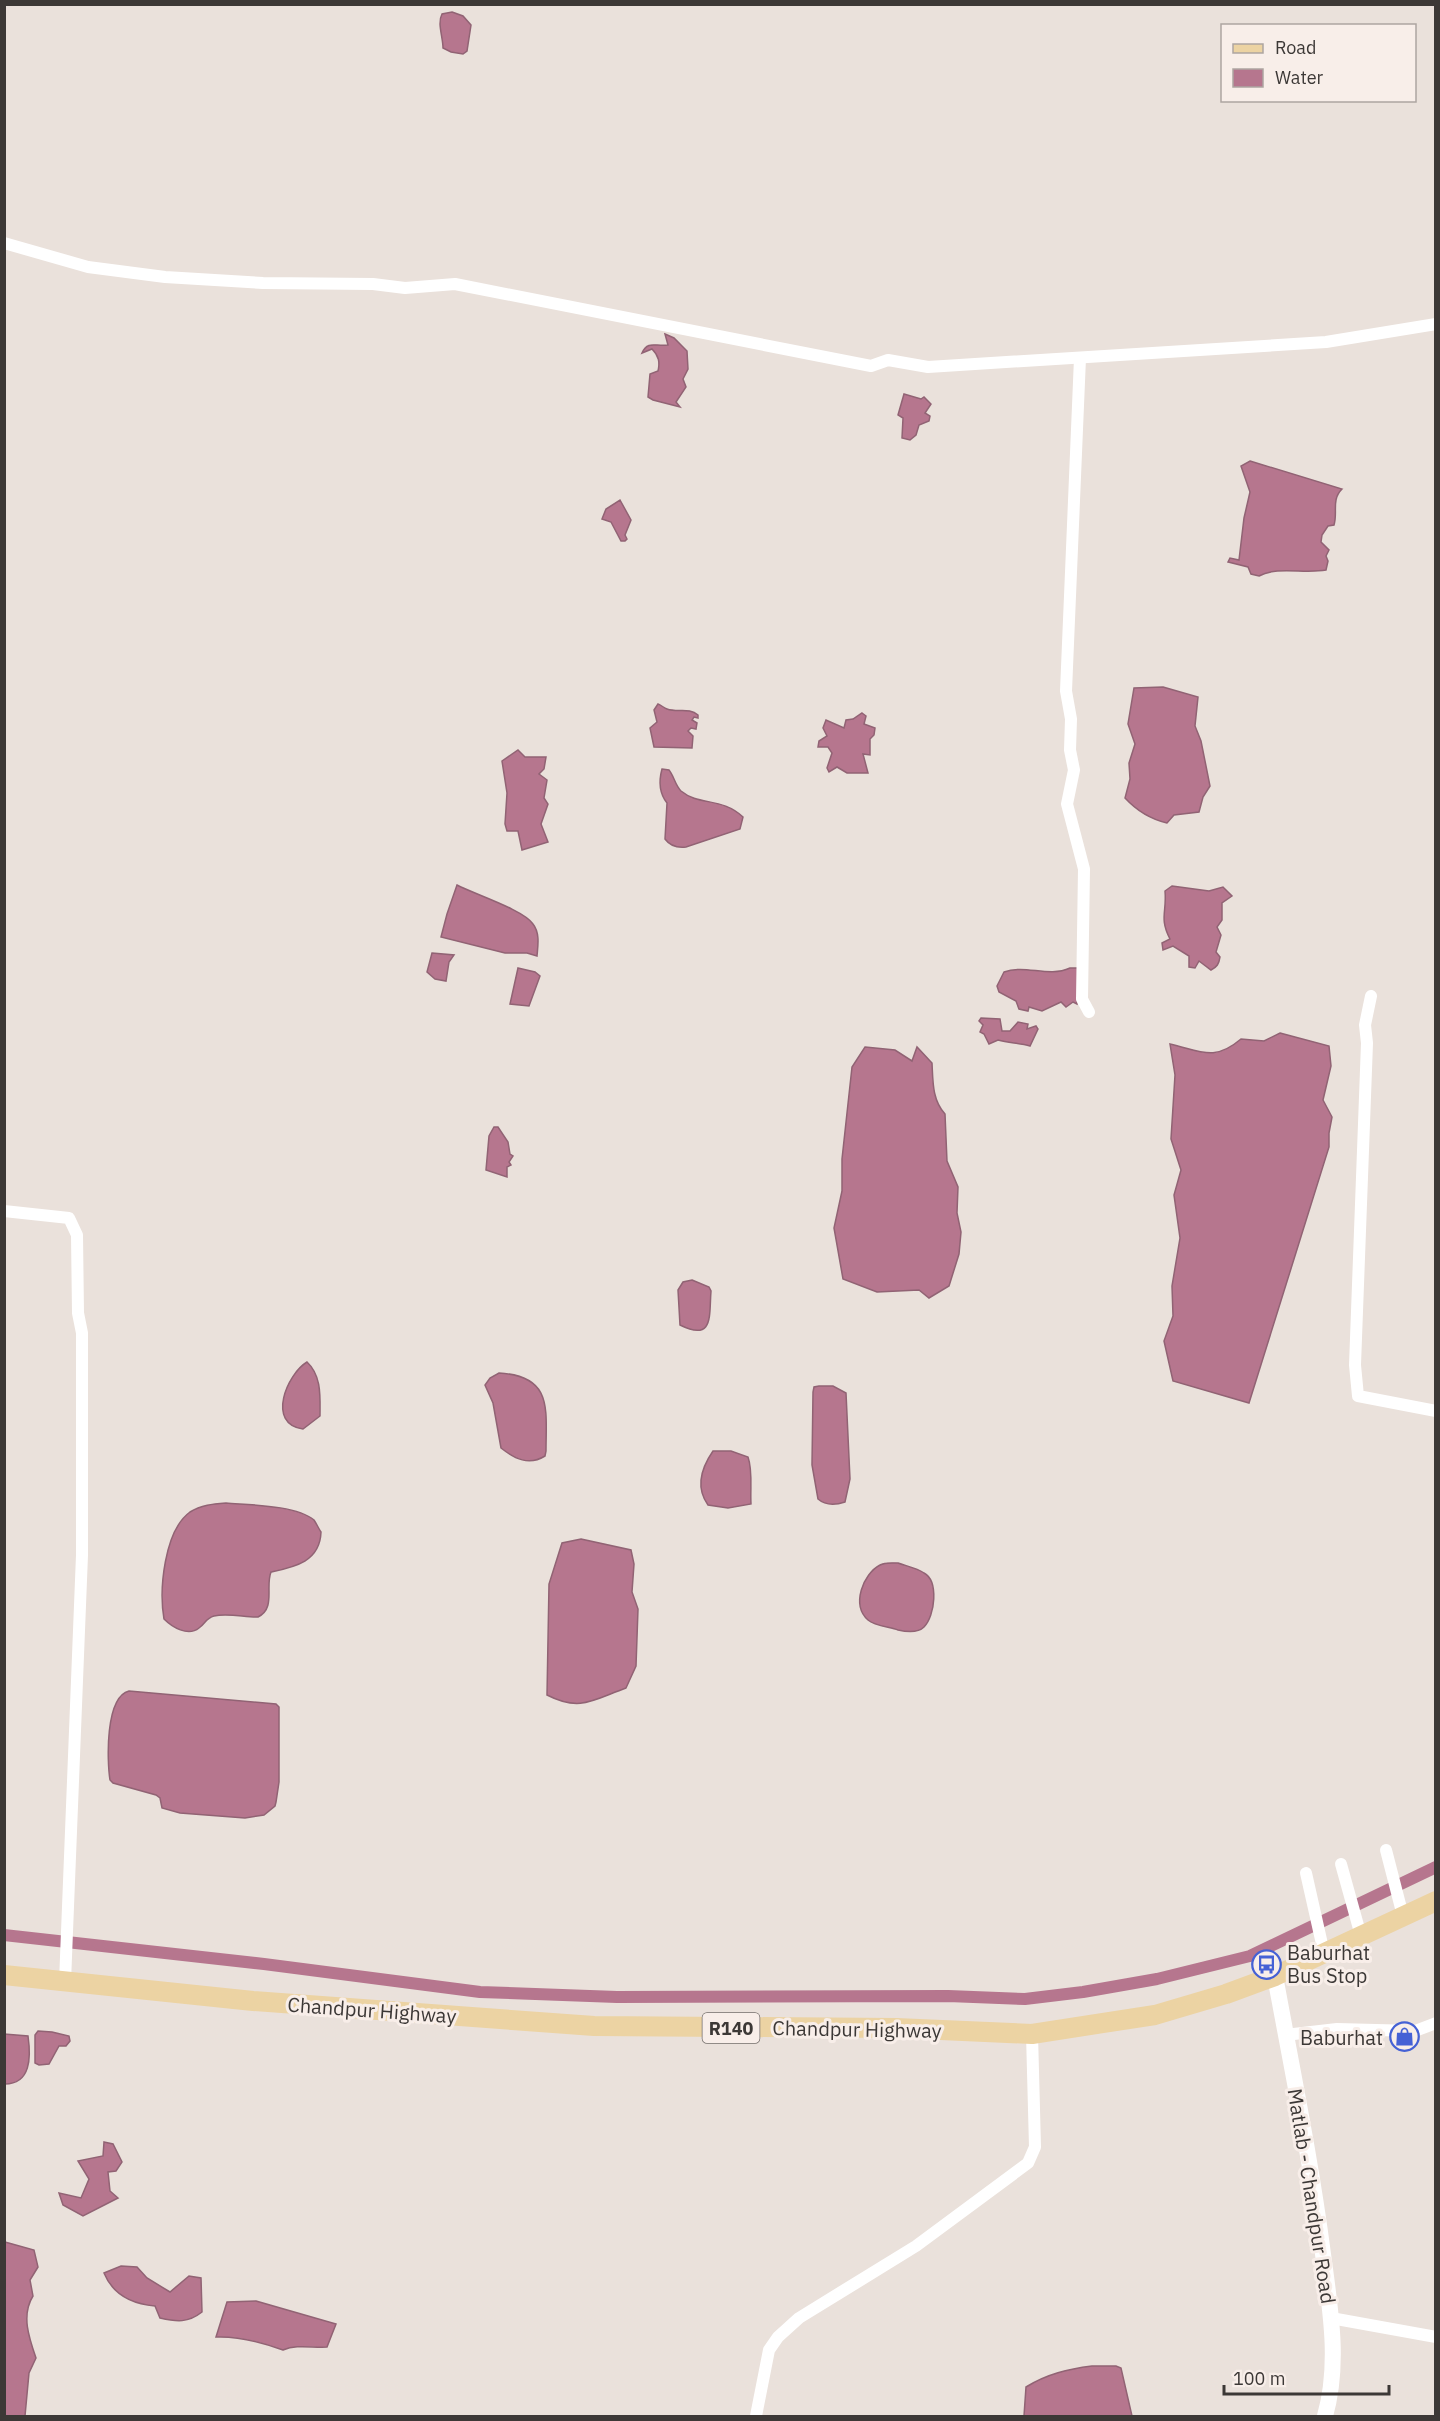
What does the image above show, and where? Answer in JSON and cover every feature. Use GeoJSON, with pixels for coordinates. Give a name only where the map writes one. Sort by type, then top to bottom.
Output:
{"type":"FeatureCollection","features":[{"type":"Feature","properties":{"kind":"main road","name":"Chandpur Highway"},"geometry":{"type":"LineString","coordinates":[[4,1975],[65,1974],[253,2001],[594,2026],[896,2028],[1032,2034],[1155,2015],[1226,1994],[1275,1976],[1436,1901]]}},
{"type":"Feature","properties":{"kind":"main road","name":"Matlab - Chandpur Road"},"geometry":{"type":"LineString","coordinates":[[1275,1976],[1316,2195],[1333,2335],[1332,2372],[1325,2416]]}},
{"type":"Feature","properties":{"kind":"street"},"geometry":{"type":"LineString","coordinates":[[4,243],[88,267],[165,277],[263,283],[373,284],[405,288],[455,284],[871,366],[888,360],[928,367],[1326,342],[1436,324]]}},
{"type":"Feature","properties":{"kind":"street"},"geometry":{"type":"LineString","coordinates":[[1080,358],[1066,691],[1071,719],[1070,750],[1074,770],[1067,804],[1084,869],[1082,999],[1089,1012]]}},
{"type":"Feature","properties":{"kind":"street"},"geometry":{"type":"LineString","coordinates":[[1371,996],[1365,1025],[1367,1043],[1355,1365],[1358,1396],[1436,1411]]}},
{"type":"Feature","properties":{"kind":"street"},"geometry":{"type":"LineString","coordinates":[[4,1211],[69,1218],[77,1235],[78,1313],[82,1333],[82,1555],[65,1974]]}},
{"type":"Feature","properties":{"kind":"street"},"geometry":{"type":"LineString","coordinates":[[1386,1850],[1403,1916]]}},
{"type":"Feature","properties":{"kind":"street"},"geometry":{"type":"LineString","coordinates":[[1341,1864],[1361,1936]]}},
{"type":"Feature","properties":{"kind":"street"},"geometry":{"type":"LineString","coordinates":[[1306,1873],[1324,1953]]}},
{"type":"Feature","properties":{"kind":"street"},"geometry":{"type":"LineString","coordinates":[[1286,2035],[1337,2029],[1415,2031],[1435,2024]]}},
{"type":"Feature","properties":{"kind":"street"},"geometry":{"type":"LineString","coordinates":[[756,2416],[769,2350],[778,2337],[799,2318],[916,2246],[1028,2163],[1035,2147],[1032,2034]]}},
{"type":"Feature","properties":{"kind":"street"},"geometry":{"type":"LineString","coordinates":[[1331,2318],[1436,2337]]}},
{"type":"Feature","properties":{"kind":"water"},"geometry":{"type":"Polygon","coordinates":[[[452,12],[463,16],[471,25],[467,51],[463,54],[443,48],[440,26],[442,14],[452,12]]]}},
{"type":"Feature","properties":{"kind":"water"},"geometry":{"type":"Polygon","coordinates":[[[665,334],[674,338],[687,351],[688,369],[683,379],[686,387],[676,402],[680,407],[648,397],[650,374],[658,371],[659,362],[652,349],[642,353],[650,345],[668,345],[665,334]]]}},
{"type":"Feature","properties":{"kind":"water"},"geometry":{"type":"Polygon","coordinates":[[[904,394],[921,399],[924,397],[931,404],[925,413],[930,416],[929,421],[919,425],[916,435],[910,440],[902,438],[903,418],[898,415],[904,394]]]}},
{"type":"Feature","properties":{"kind":"water"},"geometry":{"type":"Polygon","coordinates":[[[1250,461],[1342,489],[1337,497],[1334,525],[1328,526],[1322,535],[1321,542],[1329,550],[1326,556],[1328,561],[1326,570],[1274,571],[1259,576],[1251,574],[1248,567],[1228,562],[1230,558],[1239,560],[1250,492],[1241,466],[1250,461]]]}},
{"type":"Feature","properties":{"kind":"water"},"geometry":{"type":"Polygon","coordinates":[[[620,500],[631,520],[625,541],[621,541],[611,522],[602,519],[606,509],[620,500]]]}},
{"type":"Feature","properties":{"kind":"water"},"geometry":{"type":"Polygon","coordinates":[[[1163,687],[1198,697],[1195,726],[1201,741],[1210,786],[1203,797],[1199,812],[1174,815],[1167,823],[1144,814],[1125,798],[1130,779],[1129,763],[1135,744],[1128,724],[1134,688],[1163,687]]]}},
{"type":"Feature","properties":{"kind":"water"},"geometry":{"type":"Polygon","coordinates":[[[658,704],[667,709],[691,711],[698,715],[698,718],[694,717],[692,720],[697,723],[696,729],[691,728],[688,731],[693,736],[692,748],[654,747],[650,728],[657,722],[654,710],[658,704]]]}},
{"type":"Feature","properties":{"kind":"water"},"geometry":{"type":"Polygon","coordinates":[[[862,713],[866,716],[864,724],[875,728],[874,735],[870,739],[870,755],[863,754],[868,773],[847,773],[837,767],[829,772],[827,768],[832,753],[828,747],[818,747],[819,741],[827,736],[823,728],[826,720],[844,728],[846,720],[853,719],[862,713]]]}},
{"type":"Feature","properties":{"kind":"water"},"geometry":{"type":"Polygon","coordinates":[[[518,750],[525,757],[546,757],[544,769],[539,774],[547,780],[544,798],[548,804],[541,824],[548,842],[522,850],[518,831],[507,831],[505,824],[507,793],[502,761],[518,750]]]}},
{"type":"Feature","properties":{"kind":"water"},"geometry":{"type":"Polygon","coordinates":[[[662,769],[669,770],[679,789],[688,796],[727,807],[743,817],[740,829],[686,847],[677,847],[669,843],[665,839],[667,803],[660,786],[662,769]]]}},
{"type":"Feature","properties":{"kind":"water"},"geometry":{"type":"Polygon","coordinates":[[[457,885],[520,913],[528,919],[537,931],[537,956],[527,953],[505,953],[441,937],[457,885]]]}},
{"type":"Feature","properties":{"kind":"water"},"geometry":{"type":"Polygon","coordinates":[[[1172,886],[1209,891],[1223,887],[1232,896],[1222,903],[1222,920],[1217,927],[1221,935],[1216,952],[1220,957],[1215,968],[1211,970],[1199,961],[1195,968],[1189,967],[1189,956],[1173,946],[1163,950],[1162,943],[1170,939],[1164,920],[1165,891],[1172,886]]]}},
{"type":"Feature","properties":{"kind":"water"},"geometry":{"type":"Polygon","coordinates":[[[432,953],[454,955],[449,962],[446,981],[435,979],[427,972],[432,953]]]}},
{"type":"Feature","properties":{"kind":"water"},"geometry":{"type":"Polygon","coordinates":[[[518,968],[535,972],[540,976],[529,1006],[510,1004],[518,968]]]}},
{"type":"Feature","properties":{"kind":"water"},"geometry":{"type":"Polygon","coordinates":[[[1079,968],[1077,1004],[1073,1002],[1066,1007],[1061,1002],[1042,1011],[1029,1007],[1028,1011],[1019,1009],[1016,1001],[999,992],[997,986],[1004,972],[1012,970],[1054,972],[1079,968]]]}},
{"type":"Feature","properties":{"kind":"water"},"geometry":{"type":"Polygon","coordinates":[[[981,1018],[1000,1019],[1002,1031],[1010,1031],[1018,1022],[1028,1024],[1027,1029],[1036,1026],[1038,1029],[1030,1046],[998,1040],[989,1044],[984,1034],[980,1032],[983,1025],[979,1021],[981,1018]]]}},
{"type":"Feature","properties":{"kind":"water"},"geometry":{"type":"Polygon","coordinates":[[[1280,1033],[1329,1046],[1331,1066],[1323,1100],[1332,1117],[1329,1147],[1249,1403],[1173,1381],[1164,1341],[1173,1316],[1172,1286],[1180,1238],[1174,1195],[1181,1170],[1171,1139],[1175,1075],[1170,1044],[1199,1052],[1215,1053],[1241,1039],[1264,1041],[1280,1033]]]}},
{"type":"Feature","properties":{"kind":"water"},"geometry":{"type":"Polygon","coordinates":[[[865,1047],[895,1050],[912,1061],[917,1047],[932,1063],[935,1096],[945,1114],[947,1161],[958,1187],[957,1213],[961,1232],[959,1254],[949,1286],[929,1298],[919,1290],[877,1292],[843,1279],[834,1228],[842,1191],[842,1159],[852,1067],[865,1047]]]}},
{"type":"Feature","properties":{"kind":"water"},"geometry":{"type":"Polygon","coordinates":[[[494,1127],[498,1127],[508,1142],[510,1154],[513,1156],[509,1162],[511,1165],[507,1167],[507,1177],[486,1170],[489,1136],[494,1127]]]}},
{"type":"Feature","properties":{"kind":"water"},"geometry":{"type":"Polygon","coordinates":[[[692,1280],[709,1287],[711,1291],[708,1324],[699,1330],[680,1325],[678,1290],[683,1282],[692,1280]]]}},
{"type":"Feature","properties":{"kind":"water"},"geometry":{"type":"Polygon","coordinates":[[[307,1362],[318,1380],[320,1416],[303,1429],[292,1425],[285,1418],[283,1409],[287,1387],[307,1362]]]}},
{"type":"Feature","properties":{"kind":"water"},"geometry":{"type":"Polygon","coordinates":[[[499,1373],[517,1375],[529,1381],[538,1388],[543,1397],[546,1422],[545,1456],[533,1461],[522,1460],[501,1448],[493,1403],[485,1385],[490,1378],[499,1373]]]}},
{"type":"Feature","properties":{"kind":"water"},"geometry":{"type":"Polygon","coordinates":[[[833,1386],[846,1393],[850,1479],[845,1502],[838,1504],[828,1504],[818,1499],[812,1465],[813,1392],[814,1387],[833,1386]]]}},
{"type":"Feature","properties":{"kind":"water"},"geometry":{"type":"Polygon","coordinates":[[[713,1451],[731,1451],[748,1457],[751,1474],[751,1504],[728,1508],[708,1505],[701,1484],[703,1470],[713,1451]]]}},
{"type":"Feature","properties":{"kind":"water"},"geometry":{"type":"Polygon","coordinates":[[[226,1503],[272,1507],[306,1515],[314,1520],[321,1532],[320,1542],[311,1557],[297,1565],[271,1572],[267,1608],[258,1617],[219,1615],[209,1618],[195,1631],[180,1630],[164,1619],[162,1593],[165,1562],[174,1533],[190,1512],[203,1506],[226,1503]]]}},
{"type":"Feature","properties":{"kind":"water"},"geometry":{"type":"Polygon","coordinates":[[[581,1539],[631,1550],[634,1564],[632,1592],[638,1609],[636,1666],[626,1688],[595,1700],[569,1703],[547,1695],[549,1584],[562,1543],[581,1539]]]}},
{"type":"Feature","properties":{"kind":"water"},"geometry":{"type":"Polygon","coordinates":[[[898,1563],[921,1571],[929,1577],[932,1583],[934,1599],[931,1615],[924,1627],[912,1632],[875,1624],[863,1614],[860,1606],[864,1582],[874,1569],[882,1564],[898,1563]]]}},
{"type":"Feature","properties":{"kind":"water"},"geometry":{"type":"Polygon","coordinates":[[[129,1691],[276,1704],[279,1707],[279,1782],[275,1806],[264,1815],[245,1818],[180,1813],[162,1808],[160,1798],[156,1795],[113,1783],[110,1780],[108,1759],[109,1731],[115,1705],[121,1696],[129,1691]]]}},
{"type":"Feature","properties":{"kind":"water"},"geometry":{"type":"Polygon","coordinates":[[[38,2031],[69,2036],[70,2041],[66,2046],[59,2046],[49,2064],[35,2063],[35,2035],[38,2031]]]}},
{"type":"Feature","properties":{"kind":"water"},"geometry":{"type":"Polygon","coordinates":[[[4,2034],[28,2036],[29,2052],[24,2074],[14,2083],[5,2084],[4,2034]]]}},
{"type":"Feature","properties":{"kind":"water"},"geometry":{"type":"Polygon","coordinates":[[[104,2142],[113,2144],[122,2162],[116,2171],[108,2172],[110,2191],[118,2198],[83,2216],[63,2205],[59,2193],[81,2198],[89,2179],[78,2161],[103,2156],[104,2142]]]}},
{"type":"Feature","properties":{"kind":"water"},"geometry":{"type":"Polygon","coordinates":[[[5,2242],[34,2250],[38,2267],[30,2280],[33,2296],[27,2311],[27,2327],[36,2358],[29,2373],[25,2416],[5,2416],[5,2242]]]}},
{"type":"Feature","properties":{"kind":"water"},"geometry":{"type":"Polygon","coordinates":[[[121,2266],[137,2267],[147,2278],[170,2292],[189,2276],[201,2278],[202,2312],[182,2321],[160,2318],[155,2306],[124,2297],[108,2281],[104,2273],[121,2266]]]}},
{"type":"Feature","properties":{"kind":"water"},"geometry":{"type":"Polygon","coordinates":[[[256,2301],[336,2324],[327,2347],[299,2347],[283,2350],[250,2340],[216,2337],[227,2302],[256,2301]]]}},
{"type":"Feature","properties":{"kind":"water"},"geometry":{"type":"Polygon","coordinates":[[[1092,2366],[1121,2368],[1132,2416],[1024,2416],[1026,2387],[1058,2373],[1092,2366]]]}},
{"type":"Feature","properties":{"kind":"waterway"},"geometry":{"type":"LineString","coordinates":[[4,1935],[264,1964],[480,1992],[617,1997],[948,1996],[1025,1999],[1157,1979],[1250,1956],[1436,1867]]}},
{"type":"Feature","properties":{"kind":"place","name":"Baburhat Bus Stop"},"geometry":{"type":"Point","coordinates":[1266,1964]}},
{"type":"Feature","properties":{"kind":"place","name":"Baburhat"},"geometry":{"type":"Point","coordinates":[1404,2037]}}]}
